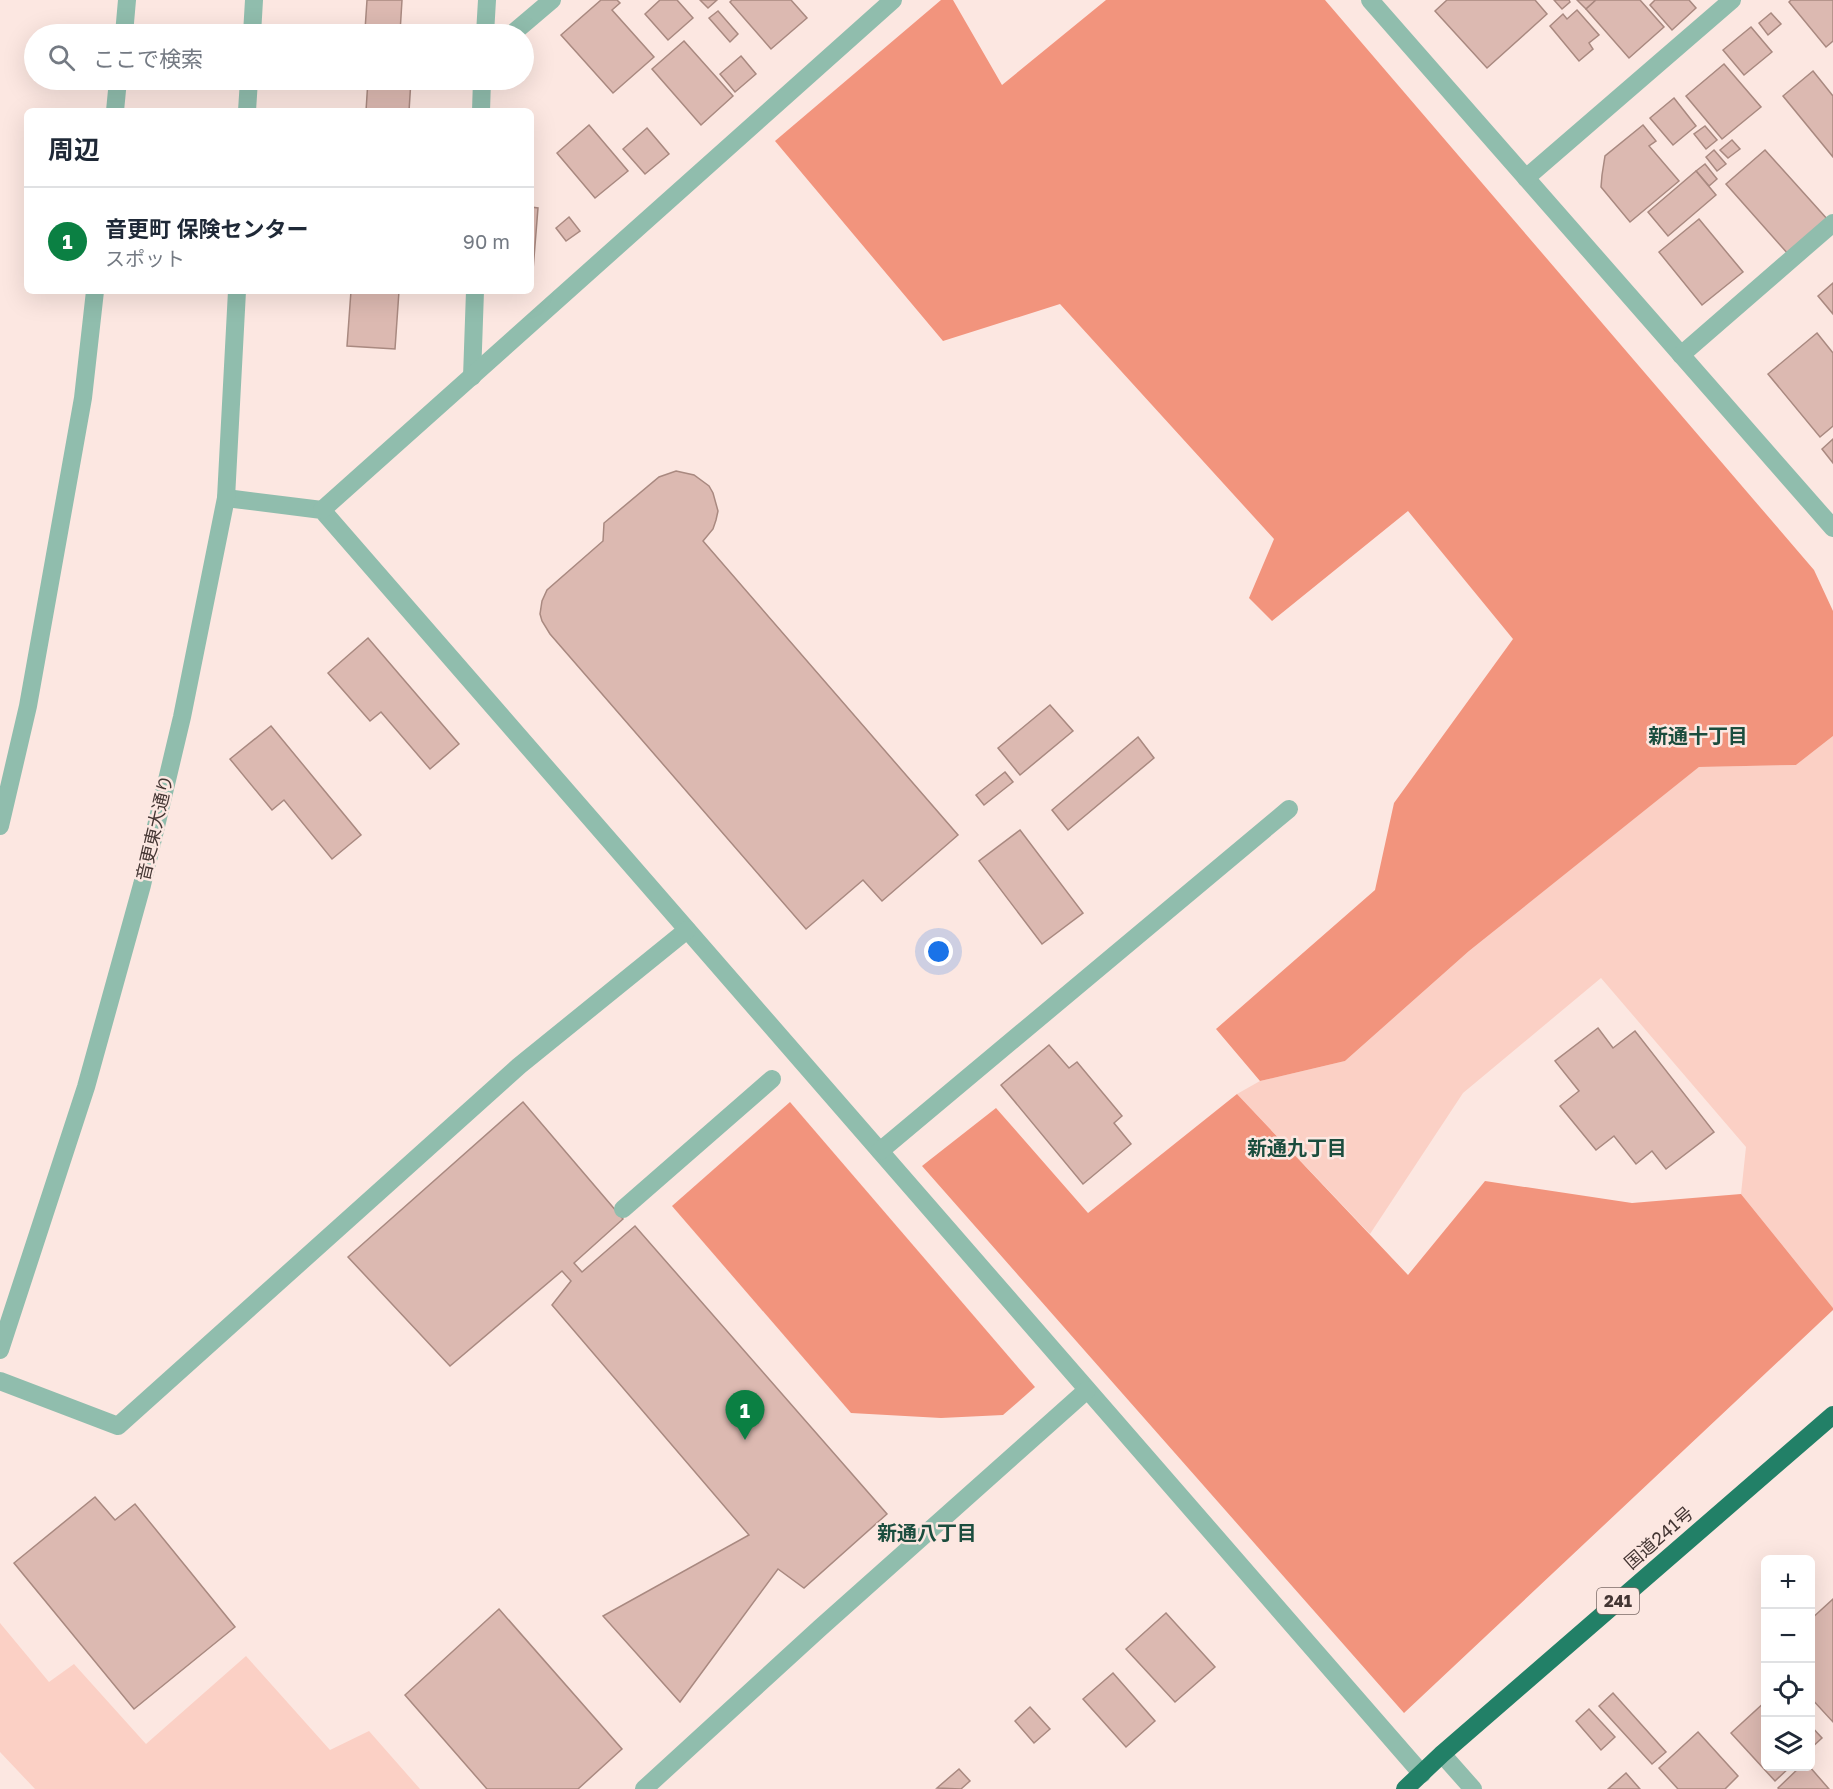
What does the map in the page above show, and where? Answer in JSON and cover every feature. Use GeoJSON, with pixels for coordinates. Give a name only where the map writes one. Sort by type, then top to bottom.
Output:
{"type":"FeatureCollection","features":[{"type":"Feature","properties":{"kind":"highway","name":"国道241号"},"geometry":{"type":"LineString","coordinates":[[1405,1789],[1442,1754],[1833,1415]]}},
{"type":"Feature","properties":{"kind":"street"},"geometry":{"type":"LineString","coordinates":[[125,24],[127,0]]}},
{"type":"Feature","properties":{"kind":"street"},"geometry":{"type":"LineString","coordinates":[[253,24],[254,0]]}},
{"type":"Feature","properties":{"kind":"street"},"geometry":{"type":"LineString","coordinates":[[486,24],[488,0]]}},
{"type":"Feature","properties":{"kind":"street"},"geometry":{"type":"LineString","coordinates":[[524,24],[552,0]]}},
{"type":"Feature","properties":{"kind":"street"},"geometry":{"type":"LineString","coordinates":[[322,510],[893,0]]}},
{"type":"Feature","properties":{"kind":"street"},"geometry":{"type":"LineString","coordinates":[[1370,0],[1833,528]]}},
{"type":"Feature","properties":{"kind":"street"},"geometry":{"type":"LineString","coordinates":[[1526,178],[1732,0]]}},
{"type":"Feature","properties":{"kind":"street"},"geometry":{"type":"LineString","coordinates":[[115,108],[117,90]]}},
{"type":"Feature","properties":{"kind":"street"},"geometry":{"type":"LineString","coordinates":[[248,108],[249,90]]}},
{"type":"Feature","properties":{"kind":"street"},"geometry":{"type":"LineString","coordinates":[[481,108],[482,90]]}},
{"type":"Feature","properties":{"kind":"street"},"geometry":{"type":"LineString","coordinates":[[1681,355],[1833,223]]}},
{"type":"Feature","properties":{"kind":"street"},"geometry":{"type":"LineString","coordinates":[[0,826],[28,706],[81,410],[95,294]]}},
{"type":"Feature","properties":{"kind":"street","name":"音更東大通り"},"geometry":{"type":"LineString","coordinates":[[0,1350],[86,1087],[142,885],[182,717],[226,498],[237,294]]}},
{"type":"Feature","properties":{"kind":"street"},"geometry":{"type":"LineString","coordinates":[[472,376],[475,294]]}},
{"type":"Feature","properties":{"kind":"street"},"geometry":{"type":"LineString","coordinates":[[226,498],[322,510],[1422,1774]]}},
{"type":"Feature","properties":{"kind":"street"},"geometry":{"type":"LineString","coordinates":[[880,1152],[1289,809]]}},
{"type":"Feature","properties":{"kind":"street"},"geometry":{"type":"LineString","coordinates":[[0,1381],[118,1426],[519,1066],[687,930]]}},
{"type":"Feature","properties":{"kind":"street"},"geometry":{"type":"LineString","coordinates":[[623,1209],[772,1079]]}},
{"type":"Feature","properties":{"kind":"street"},"geometry":{"type":"LineString","coordinates":[[644,1789],[820,1628],[1088,1389]]}},
{"type":"Feature","properties":{"kind":"street"},"geometry":{"type":"LineString","coordinates":[[1442,1754],[1473,1789]]}},
{"type":"Feature","properties":{"kind":"shaded area"},"geometry":{"type":"Polygon","coordinates":[[[941,0],[953,0],[1002,85],[1106,0],[1325,0],[1814,570],[1833,611],[1833,736],[1796,765],[1699,767],[1469,951],[1345,1061],[1260,1081],[1216,1029],[1375,890],[1394,803],[1513,639],[1408,511],[1272,621],[1249,598],[1274,539],[1060,304],[943,341],[775,141],[941,0]]]}},
{"type":"Feature","properties":{"kind":"shaded area"},"geometry":{"type":"Polygon","coordinates":[[[1833,736],[1833,1308],[1741,1194],[1746,1147],[1601,978],[1463,1093],[1370,1234],[1237,1094],[1260,1081],[1345,1061],[1469,951],[1699,767],[1796,765],[1833,736]]]}},
{"type":"Feature","properties":{"kind":"shaded area"},"geometry":{"type":"Polygon","coordinates":[[[1237,1094],[1408,1275],[1485,1181],[1632,1203],[1741,1194],[1833,1308],[1404,1713],[922,1166],[996,1108],[1088,1213],[1237,1094]]]}},
{"type":"Feature","properties":{"kind":"shaded area"},"geometry":{"type":"Polygon","coordinates":[[[790,1102],[1035,1387],[1003,1415],[941,1418],[851,1413],[672,1206],[790,1102]]]}},
{"type":"Feature","properties":{"kind":"shaded area"},"geometry":{"type":"Polygon","coordinates":[[[0,1623],[49,1682],[74,1664],[146,1744],[246,1656],[330,1750],[369,1731],[420,1789],[35,1789],[0,1752],[0,1623]]]}},
{"type":"Feature","properties":{"kind":"building"},"geometry":{"type":"Polygon","coordinates":[[[367,0],[402,0],[401,24],[365,24],[367,0]]]}},
{"type":"Feature","properties":{"kind":"building"},"geometry":{"type":"Polygon","coordinates":[[[601,0],[617,0],[620,3],[612,10],[654,57],[613,93],[561,35],[601,0]]]}},
{"type":"Feature","properties":{"kind":"building"},"geometry":{"type":"Polygon","coordinates":[[[660,0],[677,0],[693,18],[668,40],[645,14],[660,0]]]}},
{"type":"Feature","properties":{"kind":"building"},"geometry":{"type":"Polygon","coordinates":[[[700,0],[717,0],[708,8],[700,0]]]}},
{"type":"Feature","properties":{"kind":"building"},"geometry":{"type":"Polygon","coordinates":[[[732,0],[791,0],[807,18],[771,49],[730,2],[732,0]]]}},
{"type":"Feature","properties":{"kind":"building"},"geometry":{"type":"Polygon","coordinates":[[[1447,0],[1535,0],[1547,14],[1487,68],[1435,11],[1447,0]]]}},
{"type":"Feature","properties":{"kind":"building"},"geometry":{"type":"Polygon","coordinates":[[[1554,0],[1569,0],[1570,2],[1562,9],[1554,0]]]}},
{"type":"Feature","properties":{"kind":"building"},"geometry":{"type":"Polygon","coordinates":[[[1577,0],[1596,0],[1586,9],[1577,0]]]}},
{"type":"Feature","properties":{"kind":"building"},"geometry":{"type":"Polygon","coordinates":[[[1596,0],[1640,0],[1664,27],[1629,58],[1586,9],[1596,0]]]}},
{"type":"Feature","properties":{"kind":"building"},"geometry":{"type":"Polygon","coordinates":[[[1655,0],[1689,0],[1696,8],[1672,30],[1650,5],[1655,0]]]}},
{"type":"Feature","properties":{"kind":"building"},"geometry":{"type":"Polygon","coordinates":[[[1791,0],[1833,0],[1833,41],[1826,47],[1789,2],[1791,0]]]}},
{"type":"Feature","properties":{"kind":"building"},"geometry":{"type":"Polygon","coordinates":[[[1577,10],[1599,35],[1589,43],[1593,49],[1579,61],[1550,26],[1563,14],[1567,19],[1577,10]]]}},
{"type":"Feature","properties":{"kind":"building"},"geometry":{"type":"Polygon","coordinates":[[[718,11],[738,34],[730,42],[709,18],[718,11]]]}},
{"type":"Feature","properties":{"kind":"building"},"geometry":{"type":"Polygon","coordinates":[[[1771,13],[1781,24],[1768,35],[1759,23],[1771,13]]]}},
{"type":"Feature","properties":{"kind":"building"},"geometry":{"type":"Polygon","coordinates":[[[1751,27],[1772,52],[1744,75],[1723,50],[1751,27]]]}},
{"type":"Feature","properties":{"kind":"building"},"geometry":{"type":"Polygon","coordinates":[[[684,41],[733,96],[701,125],[652,69],[684,41]]]}},
{"type":"Feature","properties":{"kind":"building"},"geometry":{"type":"Polygon","coordinates":[[[741,56],[756,74],[735,92],[720,74],[741,56]]]}},
{"type":"Feature","properties":{"kind":"building"},"geometry":{"type":"Polygon","coordinates":[[[1724,64],[1761,107],[1722,139],[1686,96],[1724,64]]]}},
{"type":"Feature","properties":{"kind":"building"},"geometry":{"type":"Polygon","coordinates":[[[1813,71],[1833,96],[1833,157],[1783,96],[1813,71]]]}},
{"type":"Feature","properties":{"kind":"building"},"geometry":{"type":"Polygon","coordinates":[[[367,90],[410,90],[409,108],[366,108],[367,90]]]}},
{"type":"Feature","properties":{"kind":"building"},"geometry":{"type":"Polygon","coordinates":[[[1674,98],[1696,126],[1673,145],[1650,118],[1674,98]]]}},
{"type":"Feature","properties":{"kind":"building"},"geometry":{"type":"Polygon","coordinates":[[[589,125],[628,171],[595,198],[557,153],[589,125]]]}},
{"type":"Feature","properties":{"kind":"building"},"geometry":{"type":"Polygon","coordinates":[[[1643,125],[1656,141],[1649,146],[1679,181],[1630,222],[1601,187],[1602,175],[1605,156],[1643,125]]]}},
{"type":"Feature","properties":{"kind":"building"},"geometry":{"type":"Polygon","coordinates":[[[1705,126],[1717,140],[1706,149],[1694,134],[1705,126]]]}},
{"type":"Feature","properties":{"kind":"building"},"geometry":{"type":"Polygon","coordinates":[[[647,128],[669,154],[645,174],[623,149],[647,128]]]}},
{"type":"Feature","properties":{"kind":"building"},"geometry":{"type":"Polygon","coordinates":[[[1732,140],[1740,149],[1728,158],[1720,150],[1732,140]]]}},
{"type":"Feature","properties":{"kind":"building"},"geometry":{"type":"Polygon","coordinates":[[[1714,150],[1726,164],[1717,171],[1706,157],[1714,150]]]}},
{"type":"Feature","properties":{"kind":"building"},"geometry":{"type":"Polygon","coordinates":[[[1765,150],[1828,220],[1789,255],[1726,184],[1765,150]]]}},
{"type":"Feature","properties":{"kind":"building"},"geometry":{"type":"Polygon","coordinates":[[[1705,164],[1717,179],[1709,186],[1696,171],[1705,164]]]}},
{"type":"Feature","properties":{"kind":"building"},"geometry":{"type":"Polygon","coordinates":[[[1696,171],[1716,195],[1668,236],[1648,212],[1696,171]]]}},
{"type":"Feature","properties":{"kind":"building"},"geometry":{"type":"Polygon","coordinates":[[[534,207],[538,208],[534,258],[534,207]]]}},
{"type":"Feature","properties":{"kind":"building"},"geometry":{"type":"Polygon","coordinates":[[[569,217],[580,231],[566,241],[556,228],[569,217]]]}},
{"type":"Feature","properties":{"kind":"building"},"geometry":{"type":"Polygon","coordinates":[[[1699,219],[1743,272],[1702,305],[1659,252],[1699,219]]]}},
{"type":"Feature","properties":{"kind":"building"},"geometry":{"type":"Polygon","coordinates":[[[1833,283],[1833,314],[1818,296],[1833,283]]]}},
{"type":"Feature","properties":{"kind":"building"},"geometry":{"type":"Polygon","coordinates":[[[351,294],[399,294],[395,349],[347,346],[351,294]]]}},
{"type":"Feature","properties":{"kind":"building"},"geometry":{"type":"Polygon","coordinates":[[[1817,333],[1833,353],[1833,426],[1820,437],[1768,374],[1817,333]]]}},
{"type":"Feature","properties":{"kind":"building"},"geometry":{"type":"Polygon","coordinates":[[[1833,439],[1833,463],[1822,449],[1833,439]]]}},
{"type":"Feature","properties":{"kind":"building"},"geometry":{"type":"Polygon","coordinates":[[[676,471],[694,475],[709,486],[713,493],[718,511],[713,529],[703,541],[958,835],[882,901],[863,880],[806,929],[550,634],[542,621],[540,614],[542,601],[547,590],[603,541],[604,523],[659,477],[676,471]]]}},
{"type":"Feature","properties":{"kind":"building"},"geometry":{"type":"Polygon","coordinates":[[[368,638],[459,744],[430,769],[381,712],[370,721],[328,673],[368,638]]]}},
{"type":"Feature","properties":{"kind":"building"},"geometry":{"type":"Polygon","coordinates":[[[1050,705],[1073,731],[1020,775],[998,748],[1050,705]]]}},
{"type":"Feature","properties":{"kind":"building"},"geometry":{"type":"Polygon","coordinates":[[[271,726],[361,835],[332,859],[284,800],[272,810],[230,759],[271,726]]]}},
{"type":"Feature","properties":{"kind":"building"},"geometry":{"type":"Polygon","coordinates":[[[1138,737],[1154,758],[1068,830],[1052,810],[1138,737]]]}},
{"type":"Feature","properties":{"kind":"building"},"geometry":{"type":"Polygon","coordinates":[[[1005,772],[1013,782],[984,805],[976,795],[1005,772]]]}},
{"type":"Feature","properties":{"kind":"building"},"geometry":{"type":"Polygon","coordinates":[[[1020,830],[1083,913],[1042,944],[979,861],[1020,830]]]}},
{"type":"Feature","properties":{"kind":"building"},"geometry":{"type":"Polygon","coordinates":[[[1598,1028],[1613,1048],[1635,1031],[1714,1132],[1666,1169],[1652,1151],[1636,1164],[1614,1136],[1596,1150],[1560,1106],[1579,1091],[1555,1061],[1598,1028]]]}},
{"type":"Feature","properties":{"kind":"building"},"geometry":{"type":"Polygon","coordinates":[[[1049,1045],[1069,1068],[1077,1062],[1122,1116],[1114,1123],[1131,1144],[1083,1184],[1001,1085],[1049,1045]]]}},
{"type":"Feature","properties":{"kind":"building"},"geometry":{"type":"Polygon","coordinates":[[[523,1102],[623,1219],[574,1263],[582,1272],[635,1226],[887,1514],[804,1588],[778,1569],[680,1702],[603,1616],[749,1535],[552,1305],[571,1281],[562,1271],[450,1366],[348,1257],[523,1102]]]}},
{"type":"Feature","properties":{"kind":"building"},"geometry":{"type":"Polygon","coordinates":[[[95,1497],[115,1520],[135,1504],[235,1627],[134,1709],[14,1563],[95,1497]]]}},
{"type":"Feature","properties":{"kind":"building"},"geometry":{"type":"Polygon","coordinates":[[[1833,1599],[1833,1722],[1815,1702],[1815,1615],[1833,1599]]]}},
{"type":"Feature","properties":{"kind":"building"},"geometry":{"type":"Polygon","coordinates":[[[499,1609],[622,1749],[578,1789],[487,1789],[405,1695],[499,1609]]]}},
{"type":"Feature","properties":{"kind":"building"},"geometry":{"type":"Polygon","coordinates":[[[1166,1613],[1215,1667],[1175,1702],[1126,1649],[1166,1613]]]}},
{"type":"Feature","properties":{"kind":"building"},"geometry":{"type":"Polygon","coordinates":[[[1113,1673],[1155,1721],[1126,1747],[1083,1699],[1113,1673]]]}},
{"type":"Feature","properties":{"kind":"building"},"geometry":{"type":"Polygon","coordinates":[[[1613,1693],[1666,1752],[1652,1764],[1599,1706],[1613,1693]]]}},
{"type":"Feature","properties":{"kind":"building"},"geometry":{"type":"Polygon","coordinates":[[[1761,1706],[1761,1766],[1731,1733],[1761,1706]]]}},
{"type":"Feature","properties":{"kind":"building"},"geometry":{"type":"Polygon","coordinates":[[[1030,1707],[1050,1729],[1034,1743],[1015,1721],[1030,1707]]]}},
{"type":"Feature","properties":{"kind":"building"},"geometry":{"type":"Polygon","coordinates":[[[1589,1709],[1615,1737],[1601,1750],[1576,1721],[1589,1709]]]}},
{"type":"Feature","properties":{"kind":"building"},"geometry":{"type":"Polygon","coordinates":[[[1815,1730],[1822,1738],[1815,1744],[1815,1730]]]}},
{"type":"Feature","properties":{"kind":"building"},"geometry":{"type":"Polygon","coordinates":[[[1698,1732],[1738,1776],[1725,1789],[1678,1789],[1659,1768],[1698,1732]]]}},
{"type":"Feature","properties":{"kind":"building"},"geometry":{"type":"Polygon","coordinates":[[[959,1769],[970,1781],[961,1789],[937,1788],[959,1769]]]}},
{"type":"Feature","properties":{"kind":"building"},"geometry":{"type":"Polygon","coordinates":[[[1766,1771],[1786,1771],[1775,1781],[1766,1771]]]}},
{"type":"Feature","properties":{"kind":"building"},"geometry":{"type":"Polygon","coordinates":[[[1796,1771],[1813,1771],[1829,1789],[1779,1789],[1796,1771]]]}},
{"type":"Feature","properties":{"kind":"building"},"geometry":{"type":"Polygon","coordinates":[[[1626,1773],[1640,1789],[1608,1789],[1626,1773]]]}},
{"type":"Feature","properties":{"kind":"place","name":"音更町 保険センター"},"geometry":{"type":"Point","coordinates":[745,1440]}},
{"type":"Feature","properties":{"kind":"district","name":"新通十丁目"},"geometry":{"type":"Point","coordinates":[1698,736]}},
{"type":"Feature","properties":{"kind":"district","name":"新通九丁目"},"geometry":{"type":"Point","coordinates":[1297,1148]}},
{"type":"Feature","properties":{"kind":"district","name":"新通八丁目"},"geometry":{"type":"Point","coordinates":[927,1533]}}]}
